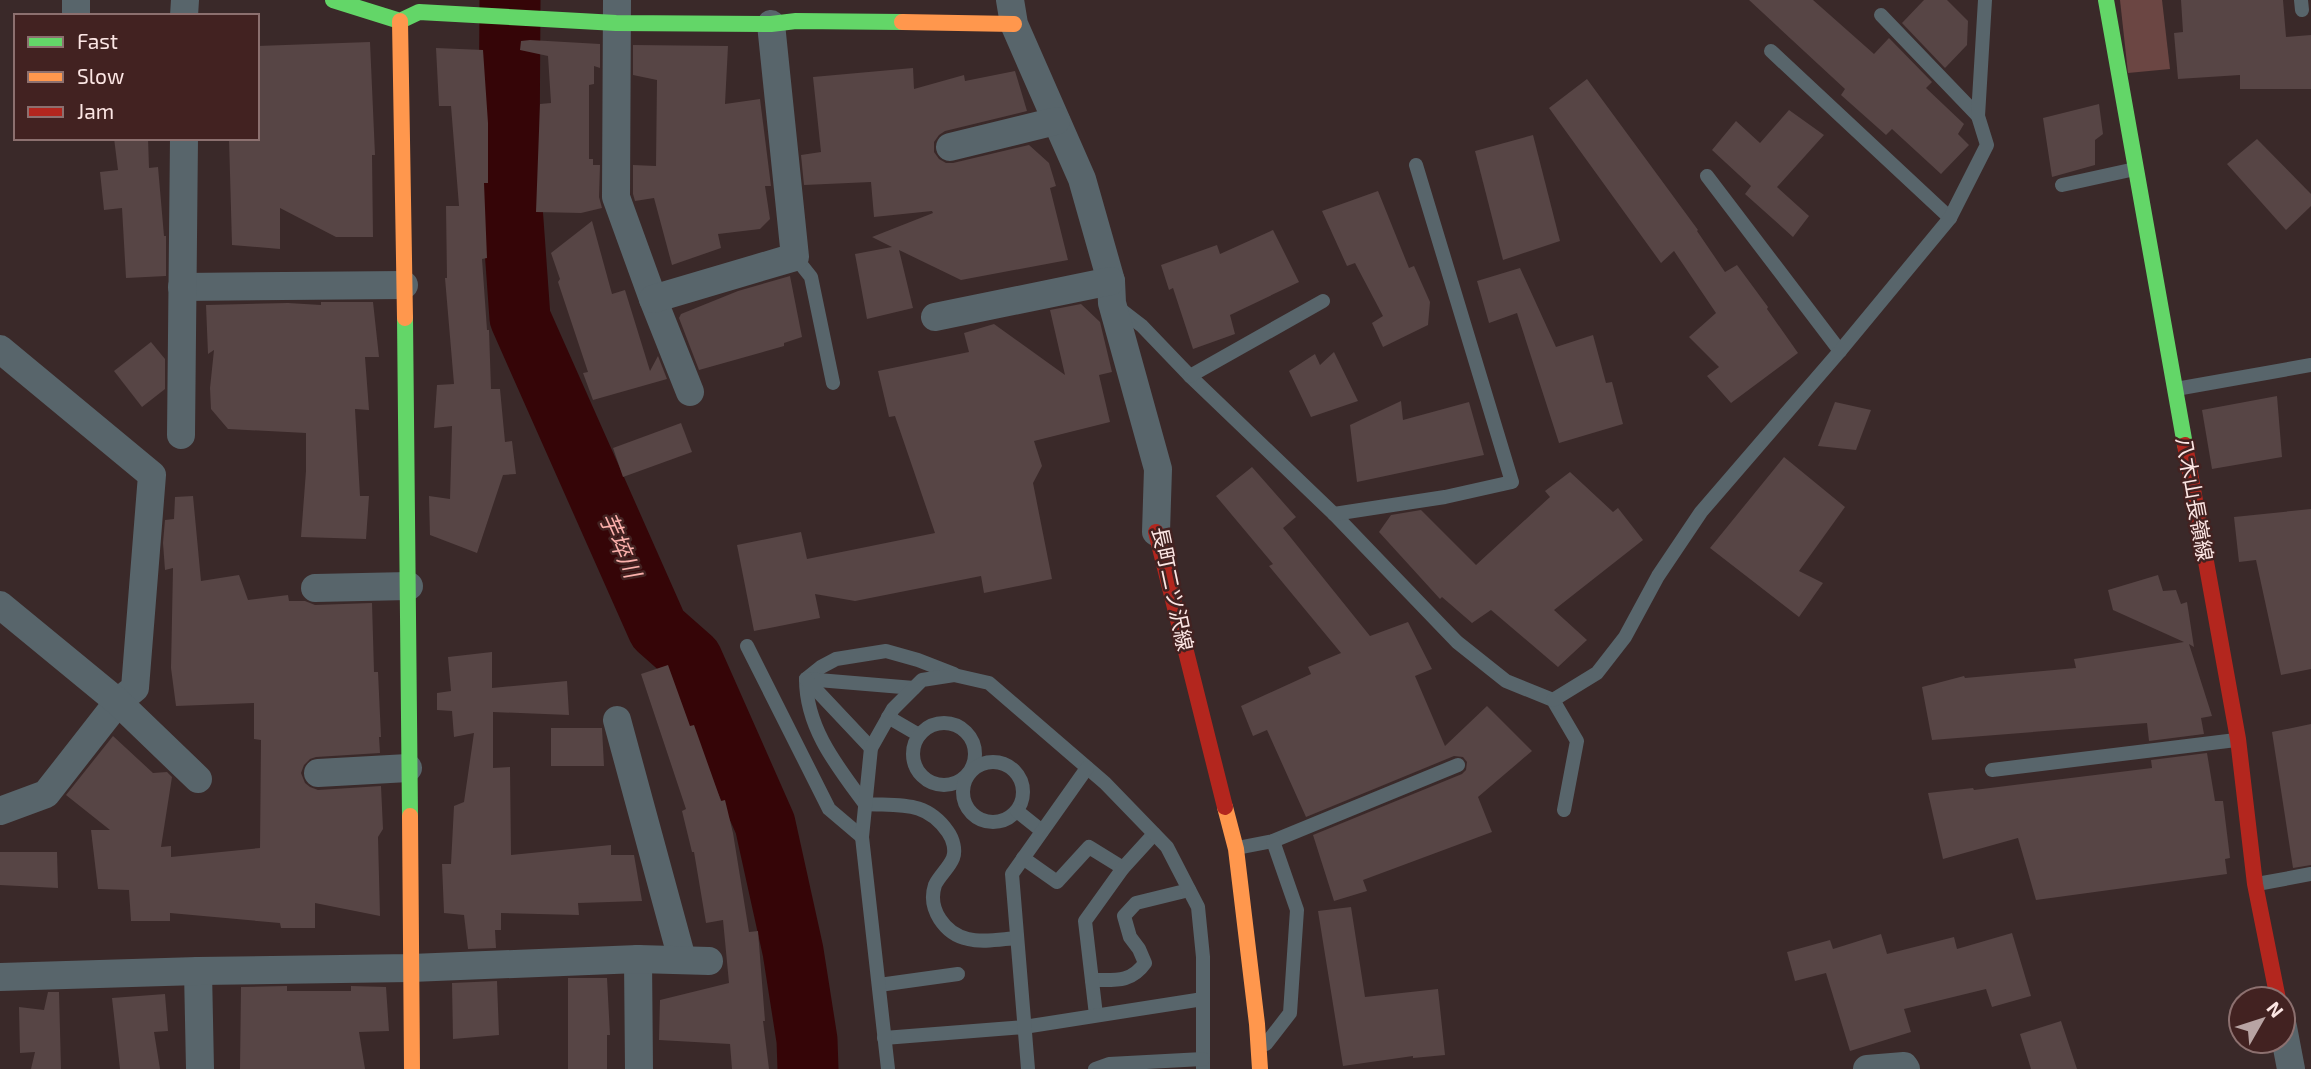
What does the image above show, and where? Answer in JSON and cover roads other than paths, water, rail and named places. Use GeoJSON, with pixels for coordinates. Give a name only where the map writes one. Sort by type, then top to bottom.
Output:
{"type":"FeatureCollection","features":[{"type":"Feature","properties":{"kind":"street"},"geometry":{"type":"LineString","coordinates":[[332,0],[413,11],[528,19],[617,12],[788,15],[1012,12]]}},
{"type":"Feature","properties":{"kind":"street","name":"八木山長嶺線"},"geometry":{"type":"LineString","coordinates":[[2106,0],[2238,739],[2255,884],[2274,985]]}},
{"type":"Feature","properties":{"kind":"street"},"geometry":{"type":"LineString","coordinates":[[412,1069],[404,285],[413,11]]}},
{"type":"Feature","properties":{"kind":"street"},"geometry":{"type":"LineString","coordinates":[[617,12],[616,197],[690,392]]}},
{"type":"Feature","properties":{"kind":"street","name":"長町二ツ沢線"},"geometry":{"type":"LineString","coordinates":[[1012,12],[1082,179],[1158,469],[1156,532],[1236,849],[1259,1061]]}},
{"type":"Feature","properties":{"kind":"street"},"geometry":{"type":"LineString","coordinates":[[653,299],[795,257],[788,15]]}},
{"type":"Feature","properties":{"kind":"street"},"geometry":{"type":"LineString","coordinates":[[950,147],[1056,121]]}},
{"type":"Feature","properties":{"kind":"street"},"geometry":{"type":"LineString","coordinates":[[181,435],[184,140]]}},
{"type":"Feature","properties":{"kind":"street"},"geometry":{"type":"LineString","coordinates":[[183,287],[404,285]]}},
{"type":"Feature","properties":{"kind":"street"},"geometry":{"type":"LineString","coordinates":[[935,317],[1111,292]]}},
{"type":"Feature","properties":{"kind":"street"},"geometry":{"type":"LineString","coordinates":[[0,349],[152,475],[135,688],[118,702],[46,794],[0,811]]}},
{"type":"Feature","properties":{"kind":"street"},"geometry":{"type":"LineString","coordinates":[[315,588],[409,586]]}},
{"type":"Feature","properties":{"kind":"street"},"geometry":{"type":"LineString","coordinates":[[0,605],[118,702],[198,779]]}},
{"type":"Feature","properties":{"kind":"street"},"geometry":{"type":"LineString","coordinates":[[0,977],[411,968],[638,959],[696,960],[617,720]]}},
{"type":"Feature","properties":{"kind":"street"},"geometry":{"type":"LineString","coordinates":[[318,773],[408,768]]}},
{"type":"Feature","properties":{"kind":"street"},"geometry":{"type":"LineString","coordinates":[[638,959],[639,1069]]}},
{"type":"Feature","properties":{"kind":"street"},"geometry":{"type":"LineString","coordinates":[[198,971],[200,1069]]}},
{"type":"Feature","properties":{"kind":"street"},"geometry":{"type":"LineString","coordinates":[[1867,1069],[1904,1066],[1906,1069]]}},
{"type":"Feature","properties":{"kind":"lane"},"geometry":{"type":"LineString","coordinates":[[1553,700],[1597,673],[1625,637],[1658,576],[1701,512],[1950,218],[1987,145],[1978,116],[1985,0]]}},
{"type":"Feature","properties":{"kind":"lane"},"geometry":{"type":"LineString","coordinates":[[1881,15],[1978,116]]}},
{"type":"Feature","properties":{"kind":"lane"},"geometry":{"type":"LineString","coordinates":[[1771,51],[1950,218]]}},
{"type":"Feature","properties":{"kind":"lane"},"geometry":{"type":"LineString","coordinates":[[1334,514],[1445,497],[1512,482],[1416,165]]}},
{"type":"Feature","properties":{"kind":"lane"},"geometry":{"type":"LineString","coordinates":[[2062,185],[2136,169]]}},
{"type":"Feature","properties":{"kind":"lane"},"geometry":{"type":"LineString","coordinates":[[1707,176],[1840,351]]}},
{"type":"Feature","properties":{"kind":"lane"},"geometry":{"type":"LineString","coordinates":[[795,257],[811,277],[833,383]]}},
{"type":"Feature","properties":{"kind":"lane"},"geometry":{"type":"LineString","coordinates":[[1111,292],[1190,376],[1334,514],[1457,642],[1506,681],[1553,700],[1577,741],[1564,810]]}},
{"type":"Feature","properties":{"kind":"lane"},"geometry":{"type":"LineString","coordinates":[[1190,376],[1323,301]]}},
{"type":"Feature","properties":{"kind":"lane"},"geometry":{"type":"LineString","coordinates":[[2175,389],[2311,365]]}},
{"type":"Feature","properties":{"kind":"lane"},"geometry":{"type":"LineString","coordinates":[[747,646],[829,809],[862,837]]}},
{"type":"Feature","properties":{"kind":"lane"},"geometry":{"type":"LineString","coordinates":[[806,679],[836,659],[886,651],[989,683],[1087,768],[1167,847],[1198,907],[1203,957],[1203,1064],[1109,1064],[1095,1069]]}},
{"type":"Feature","properties":{"kind":"lane"},"geometry":{"type":"LineString","coordinates":[[888,1069],[862,837],[871,748],[893,709],[922,680],[954,674]]}},
{"type":"Feature","properties":{"kind":"lane"},"geometry":{"type":"LineString","coordinates":[[806,679],[808,708],[818,733],[832,760],[865,804]]}},
{"type":"Feature","properties":{"kind":"lane"},"geometry":{"type":"LineString","coordinates":[[806,679],[914,688]]}},
{"type":"Feature","properties":{"kind":"lane"},"geometry":{"type":"LineString","coordinates":[[806,679],[871,748]]}},
{"type":"Feature","properties":{"kind":"lane"},"geometry":{"type":"LineString","coordinates":[[888,717],[919,735]]}},
{"type":"Feature","properties":{"kind":"lane"},"geometry":{"type":"LineString","coordinates":[[919,735],[912,755],[920,775],[940,785],[950,785],[960,781],[968,774],[984,763],[1003,763],[1018,775],[1024,793],[1017,811],[1010,818],[989,823],[970,813],[962,794],[968,774],[975,756],[970,737],[963,730],[945,723],[927,728],[919,735]]}},
{"type":"Feature","properties":{"kind":"lane"},"geometry":{"type":"LineString","coordinates":[[1992,769],[2238,739]]}},
{"type":"Feature","properties":{"kind":"lane"},"geometry":{"type":"LineString","coordinates":[[1236,849],[1273,841],[1458,765]]}},
{"type":"Feature","properties":{"kind":"lane"},"geometry":{"type":"LineString","coordinates":[[1028,1069],[1012,874],[1087,768]]}},
{"type":"Feature","properties":{"kind":"lane"},"geometry":{"type":"LineString","coordinates":[[865,804],[908,806],[929,811],[953,839],[954,856],[936,885],[934,897],[936,914],[945,928],[967,939],[1017,938]]}},
{"type":"Feature","properties":{"kind":"lane"},"geometry":{"type":"LineString","coordinates":[[1017,811],[1042,831]]}},
{"type":"Feature","properties":{"kind":"lane"},"geometry":{"type":"LineString","coordinates":[[1096,1016],[1085,921],[1122,868],[1154,834]]}},
{"type":"Feature","properties":{"kind":"lane"},"geometry":{"type":"LineString","coordinates":[[1259,1061],[1290,1013],[1294,959],[1297,910],[1273,841]]}},
{"type":"Feature","properties":{"kind":"lane"},"geometry":{"type":"LineString","coordinates":[[1023,858],[1057,882],[1089,847],[1122,868]]}},
{"type":"Feature","properties":{"kind":"lane"},"geometry":{"type":"LineString","coordinates":[[2255,884],[2311,874]]}},
{"type":"Feature","properties":{"kind":"lane"},"geometry":{"type":"LineString","coordinates":[[1092,980],[1118,980],[1137,975],[1145,963],[1130,937],[1124,916],[1136,903],[1189,890]]}},
{"type":"Feature","properties":{"kind":"lane"},"geometry":{"type":"LineString","coordinates":[[879,985],[958,974]]}},
{"type":"Feature","properties":{"kind":"lane"},"geometry":{"type":"LineString","coordinates":[[884,1038],[1024,1027],[1203,999]]}},
{"type":"Feature","properties":{"kind":"waterway","name":"芋埣川"},"geometry":{"type":"LineString","coordinates":[[510,0],[509,165],[520,318],[658,629],[692,659],[765,824],[793,951],[807,1040],[808,1069]]}}]}
